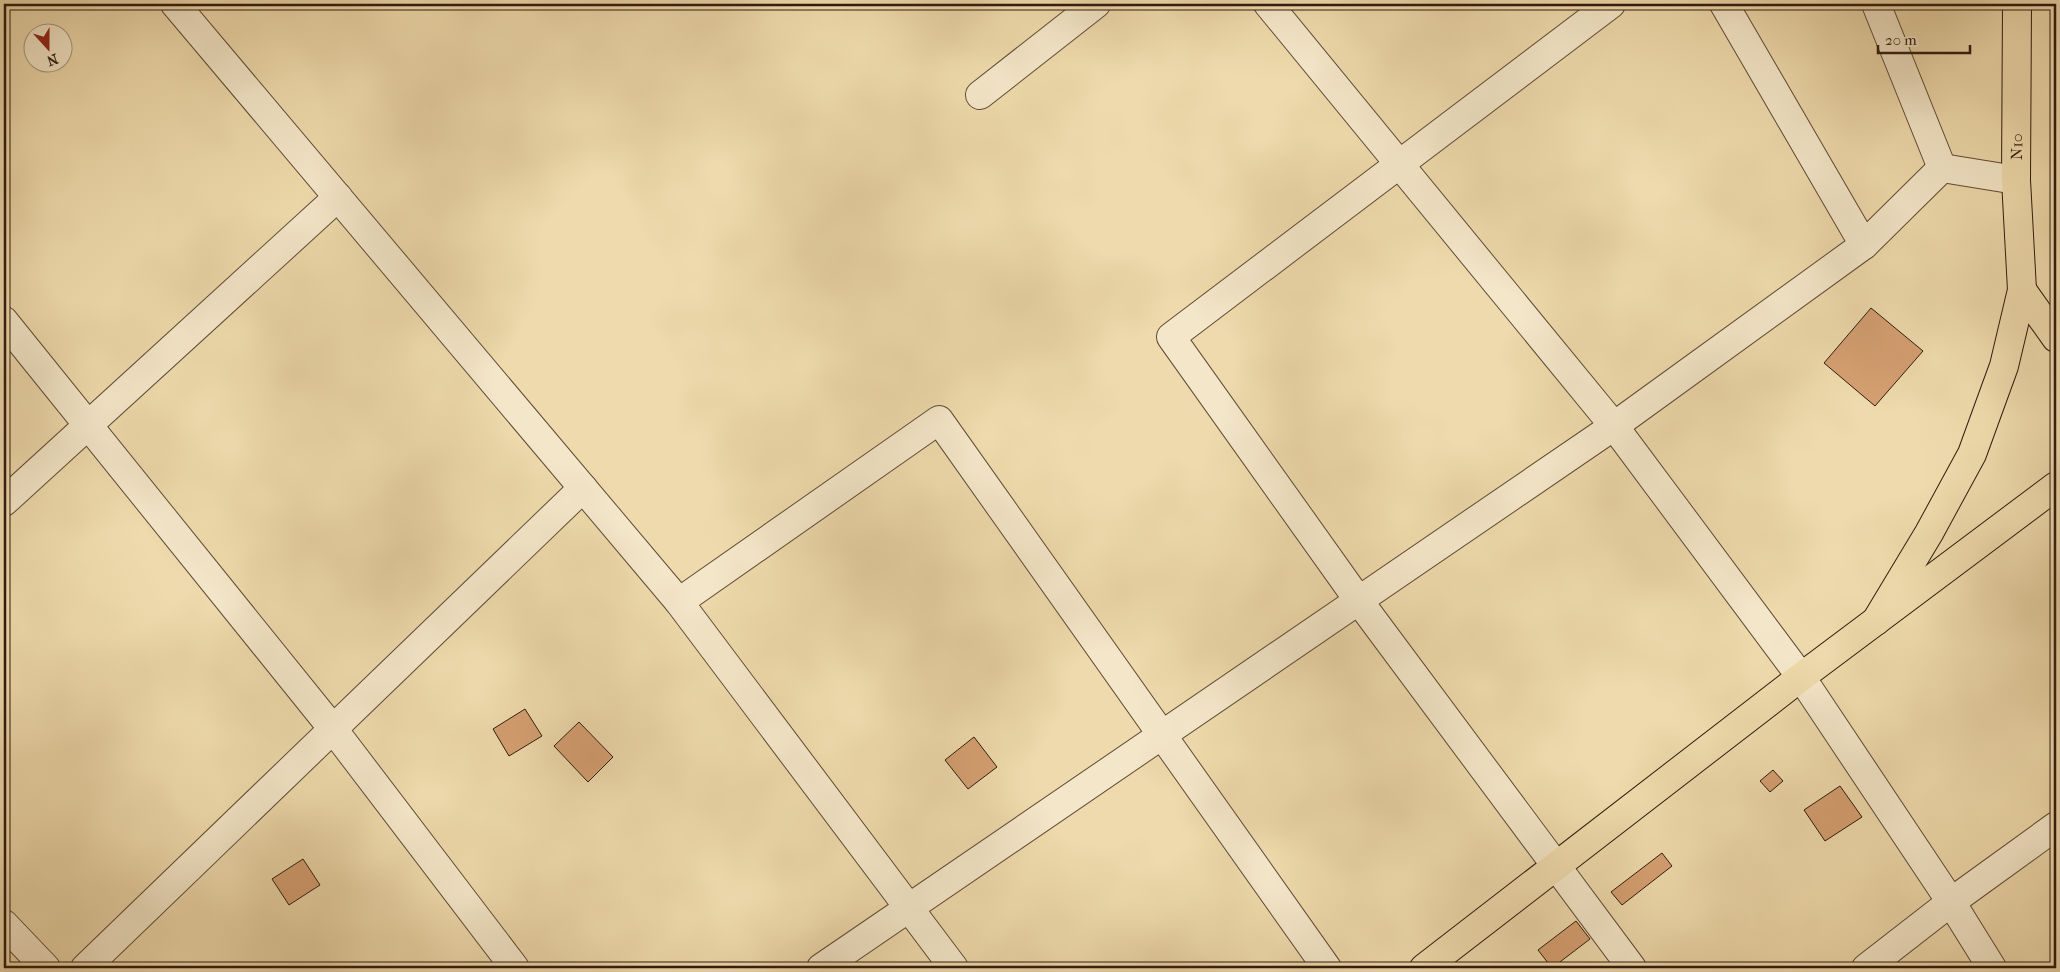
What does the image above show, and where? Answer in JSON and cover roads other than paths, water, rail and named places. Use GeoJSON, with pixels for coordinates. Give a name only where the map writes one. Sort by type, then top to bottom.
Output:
{"type":"FeatureCollection","features":[{"type":"Feature","properties":{"kind":"main road","name":"N10"},"geometry":{"type":"LineString","coordinates":[[1875,623],[1929,533],[1972,454],[2004,366],[2022,290],[2016,180],[2017,4]]}},
{"type":"Feature","properties":{"kind":"main road"},"geometry":{"type":"LineString","coordinates":[[2022,290],[2056,338]]}},
{"type":"Feature","properties":{"kind":"main road"},"geometry":{"type":"LineString","coordinates":[[1424,968],[1801,677],[2053,495]]}},
{"type":"Feature","properties":{"kind":"street"},"geometry":{"type":"LineString","coordinates":[[176,4],[679,602],[954,968]]}},
{"type":"Feature","properties":{"kind":"street"},"geometry":{"type":"LineString","coordinates":[[980,95],[1096,4]]}},
{"type":"Feature","properties":{"kind":"street"},"geometry":{"type":"LineString","coordinates":[[1268,4],[1614,426],[1801,677],[1951,902],[1992,968]]}},
{"type":"Feature","properties":{"kind":"street"},"geometry":{"type":"LineString","coordinates":[[1611,4],[1171,337],[1359,601],[1632,968]]}},
{"type":"Feature","properties":{"kind":"street"},"geometry":{"type":"LineString","coordinates":[[1724,4],[1864,245]]}},
{"type":"Feature","properties":{"kind":"street"},"geometry":{"type":"LineString","coordinates":[[1876,4],[1942,168]]}},
{"type":"Feature","properties":{"kind":"street"},"geometry":{"type":"LineString","coordinates":[[821,968],[1614,426],[1864,245],[1942,168]]}},
{"type":"Feature","properties":{"kind":"street"},"geometry":{"type":"LineString","coordinates":[[1942,168],[2016,180]]}},
{"type":"Feature","properties":{"kind":"street"},"geometry":{"type":"LineString","coordinates":[[4,502],[338,197]]}},
{"type":"Feature","properties":{"kind":"street"},"geometry":{"type":"LineString","coordinates":[[4,320],[333,729],[515,968]]}},
{"type":"Feature","properties":{"kind":"street"},"geometry":{"type":"LineString","coordinates":[[679,602],[939,420],[1327,968]]}},
{"type":"Feature","properties":{"kind":"street"},"geometry":{"type":"LineString","coordinates":[[85,968],[583,488]]}},
{"type":"Feature","properties":{"kind":"street"},"geometry":{"type":"LineString","coordinates":[[1866,968],[1951,902],[2056,826]]}},
{"type":"Feature","properties":{"kind":"street"},"geometry":{"type":"LineString","coordinates":[[4,924],[46,968]]}}]}
